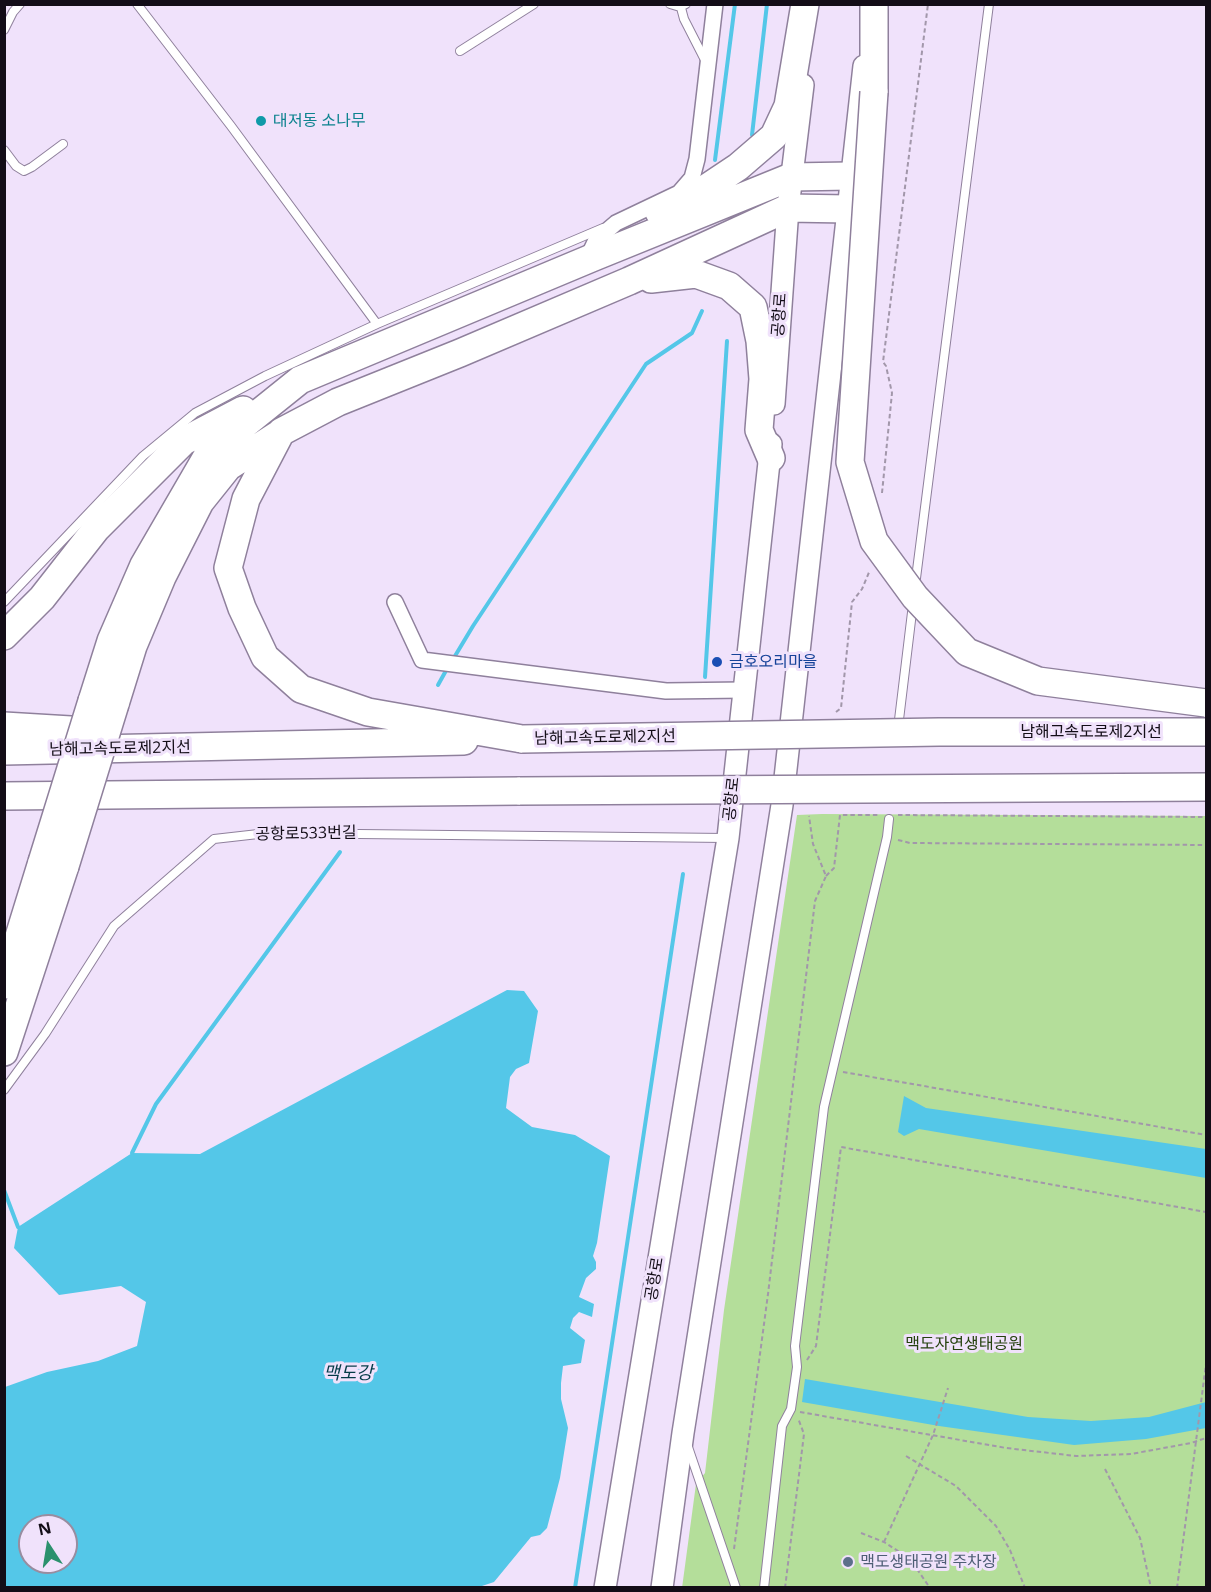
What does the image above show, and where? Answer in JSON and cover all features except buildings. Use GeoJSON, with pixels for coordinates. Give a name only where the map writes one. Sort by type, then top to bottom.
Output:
{"type":"FeatureCollection","features":[{"type":"Feature","properties":{"kind":"highway"},"geometry":{"type":"LineString","coordinates":[[590,258],[632,224],[696,195],[738,167],[774,136],[788,105],[805,4]]}},
{"type":"Feature","properties":{"kind":"highway"},"geometry":{"type":"LineString","coordinates":[[873,4],[874,92],[850,462],[874,541],[915,597],[967,652],[1038,681],[1206,703]]}},
{"type":"Feature","properties":{"kind":"highway"},"geometry":{"type":"LineString","coordinates":[[4,636],[42,598],[96,530],[184,441],[300,380],[590,258],[791,177],[850,176]]}},
{"type":"Feature","properties":{"kind":"highway"},"geometry":{"type":"LineString","coordinates":[[103,702],[133,646],[162,577],[200,502],[228,467],[281,432],[338,402],[629,281],[788,208],[848,209]]}},
{"type":"Feature","properties":{"kind":"highway"},"geometry":{"type":"LineString","coordinates":[[629,281],[696,274],[729,286],[753,307],[760,341],[763,379],[759,430],[771,458]]}},
{"type":"Feature","properties":{"kind":"highway"},"geometry":{"type":"LineString","coordinates":[[4,1052],[53,864],[103,702],[111,641],[144,565],[209,453],[300,380]]}},
{"type":"Feature","properties":{"kind":"highway"},"geometry":{"type":"LineString","coordinates":[[281,432],[246,499],[228,568],[242,608],[266,657],[301,689],[368,712],[522,739]]}},
{"type":"Feature","properties":{"kind":"highway"},"geometry":{"type":"LineString","coordinates":[[4,650],[43,618],[65,594],[184,441]]}},
{"type":"Feature","properties":{"kind":"highway"},"geometry":{"type":"LineString","coordinates":[[4,726],[291,745]]}},
{"type":"Feature","properties":{"kind":"highway","name":"남해고속도로제2지선"},"geometry":{"type":"LineString","coordinates":[[4,751],[939,732],[1206,732]]}},
{"type":"Feature","properties":{"kind":"highway"},"geometry":{"type":"LineString","coordinates":[[4,796],[520,790],[1206,787]]}},
{"type":"Feature","properties":{"kind":"highway"},"geometry":{"type":"LineString","coordinates":[[4,985],[53,864]]}},
{"type":"Feature","properties":{"kind":"main road","name":"공항로"},"geometry":{"type":"LineString","coordinates":[[605,1587],[728,838],[771,458],[791,177],[813,4]]}},
{"type":"Feature","properties":{"kind":"main road"},"geometry":{"type":"LineString","coordinates":[[662,1587],[683,1433],[782,805],[850,176],[873,4]]}},
{"type":"Feature","properties":{"kind":"street"},"geometry":{"type":"LineString","coordinates":[[590,258],[596,240],[616,223],[679,194],[692,178],[697,159],[715,4]]}},
{"type":"Feature","properties":{"kind":"street"},"geometry":{"type":"LineString","coordinates":[[395,602],[422,660],[666,691],[744,690]]}},
{"type":"Feature","properties":{"kind":"lane"},"geometry":{"type":"LineString","coordinates":[[4,30],[20,4]]}},
{"type":"Feature","properties":{"kind":"lane"},"geometry":{"type":"LineString","coordinates":[[137,4],[231,126],[377,324]]}},
{"type":"Feature","properties":{"kind":"lane"},"geometry":{"type":"LineString","coordinates":[[460,51],[534,4]]}},
{"type":"Feature","properties":{"kind":"lane"},"geometry":{"type":"LineString","coordinates":[[670,4],[682,5],[684,19],[707,63]]}},
{"type":"Feature","properties":{"kind":"lane"},"geometry":{"type":"LineString","coordinates":[[898,728],[989,4]]}},
{"type":"Feature","properties":{"kind":"lane"},"geometry":{"type":"LineString","coordinates":[[4,150],[16,166],[24,171],[63,144]]}},
{"type":"Feature","properties":{"kind":"lane"},"geometry":{"type":"LineString","coordinates":[[4,602],[124,476],[174,429],[215,401],[377,324],[616,223]]}},
{"type":"Feature","properties":{"kind":"lane"},"geometry":{"type":"LineString","coordinates":[[764,1587],[782,1426],[791,1409],[797,1367],[796,1335],[824,1107],[887,837],[887,817]]}},
{"type":"Feature","properties":{"kind":"lane","name":"공항로533번길"},"geometry":{"type":"LineString","coordinates":[[4,1090],[45,1034],[114,926],[214,839],[267,833],[728,838]]}},
{"type":"Feature","properties":{"kind":"lane"},"geometry":{"type":"LineString","coordinates":[[683,1433],[736,1587]]}},
{"type":"Feature","properties":{"kind":"path"},"geometry":{"type":"LineString","coordinates":[[882,495],[892,393],[883,362],[928,4]]}},
{"type":"Feature","properties":{"kind":"path"},"geometry":{"type":"LineString","coordinates":[[835,714],[841,708],[852,602],[862,589],[872,565]]}},
{"type":"Feature","properties":{"kind":"path"},"geometry":{"type":"LineString","coordinates":[[731,1572],[768,1294],[815,901],[826,876],[834,868],[840,815],[887,817]]}},
{"type":"Feature","properties":{"kind":"path"},"geometry":{"type":"LineString","coordinates":[[898,815],[1206,817]]}},
{"type":"Feature","properties":{"kind":"path"},"geometry":{"type":"LineString","coordinates":[[809,816],[813,844],[826,876]]}},
{"type":"Feature","properties":{"kind":"path"},"geometry":{"type":"LineString","coordinates":[[887,837],[910,843],[1206,845]]}},
{"type":"Feature","properties":{"kind":"path"},"geometry":{"type":"LineString","coordinates":[[833,1070],[1206,1135]]}},
{"type":"Feature","properties":{"kind":"path"},"geometry":{"type":"LineString","coordinates":[[804,1365],[816,1346],[841,1147],[1206,1212]]}},
{"type":"Feature","properties":{"kind":"path"},"geometry":{"type":"LineString","coordinates":[[1177,1587],[1206,1364]]}},
{"type":"Feature","properties":{"kind":"path"},"geometry":{"type":"LineString","coordinates":[[884,1542],[933,1435],[948,1388]]}},
{"type":"Feature","properties":{"kind":"path"},"geometry":{"type":"LineString","coordinates":[[785,1587],[804,1434],[797,1412],[1006,1448],[1076,1456],[1131,1454],[1206,1438]]}},
{"type":"Feature","properties":{"kind":"path"},"geometry":{"type":"LineString","coordinates":[[906,1456],[956,1486],[996,1526],[1010,1550],[1025,1587]]}},
{"type":"Feature","properties":{"kind":"path"},"geometry":{"type":"LineString","coordinates":[[1106,1469],[1140,1538],[1151,1587]]}},
{"type":"Feature","properties":{"kind":"path"},"geometry":{"type":"LineString","coordinates":[[861,1533],[884,1542],[901,1553],[930,1587]]}},
{"type":"Feature","properties":{"kind":"green space","name":"맥도자연생태공원"},"geometry":{"type":"Polygon","coordinates":[[[797,815],[1206,816],[1206,1587],[682,1588],[696,1484],[705,1473],[724,1310],[797,815]]]}},
{"type":"Feature","properties":{"kind":"water","name":"맥도강"},"geometry":{"type":"Polygon","coordinates":[[[507,990],[524,991],[538,1011],[529,1063],[516,1069],[510,1077],[506,1108],[532,1127],[575,1135],[610,1156],[593,1256],[596,1269],[586,1278],[579,1297],[594,1304],[592,1317],[579,1312],[573,1318],[570,1328],[585,1340],[581,1363],[563,1366],[561,1399],[568,1428],[560,1478],[547,1528],[540,1535],[531,1537],[494,1582],[479,1587],[5,1587],[5,1387],[47,1372],[98,1361],[137,1346],[146,1302],[121,1286],[59,1295],[14,1248],[18,1227],[132,1153],[200,1154],[507,990]]]}},
{"type":"Feature","properties":{"kind":"water"},"geometry":{"type":"Polygon","coordinates":[[[904,1096],[926,1108],[1206,1149],[1206,1178],[919,1129],[904,1136],[898,1132],[904,1096]]]}},
{"type":"Feature","properties":{"kind":"water"},"geometry":{"type":"Polygon","coordinates":[[[805,1379],[1028,1417],[1091,1421],[1149,1417],[1206,1402],[1206,1428],[1146,1439],[1074,1445],[939,1426],[802,1402],[805,1379]]]}},
{"type":"Feature","properties":{"kind":"waterway"},"geometry":{"type":"LineString","coordinates":[[715,160],[735,4]]}},
{"type":"Feature","properties":{"kind":"waterway"},"geometry":{"type":"LineString","coordinates":[[752,135],[767,4]]}},
{"type":"Feature","properties":{"kind":"waterway"},"geometry":{"type":"LineString","coordinates":[[452,661],[646,364],[692,333],[702,311]]}},
{"type":"Feature","properties":{"kind":"waterway"},"geometry":{"type":"LineString","coordinates":[[705,677],[727,341]]}},
{"type":"Feature","properties":{"kind":"waterway"},"geometry":{"type":"LineString","coordinates":[[438,685],[448,667]]}},
{"type":"Feature","properties":{"kind":"waterway"},"geometry":{"type":"LineString","coordinates":[[132,1153],[156,1104],[340,852]]}},
{"type":"Feature","properties":{"kind":"waterway"},"geometry":{"type":"LineString","coordinates":[[575,1588],[683,874]]}},
{"type":"Feature","properties":{"kind":"waterway"},"geometry":{"type":"LineString","coordinates":[[4,1190],[18,1227]]}},
{"type":"Feature","properties":{"kind":"place","name":"대저동 소나무"},"geometry":{"type":"Point","coordinates":[261,121]}},
{"type":"Feature","properties":{"kind":"place","name":"금호오리마을"},"geometry":{"type":"Point","coordinates":[717,662]}},
{"type":"Feature","properties":{"kind":"place","name":"맥도생태공원 주차장"},"geometry":{"type":"Point","coordinates":[848,1562]}}]}
